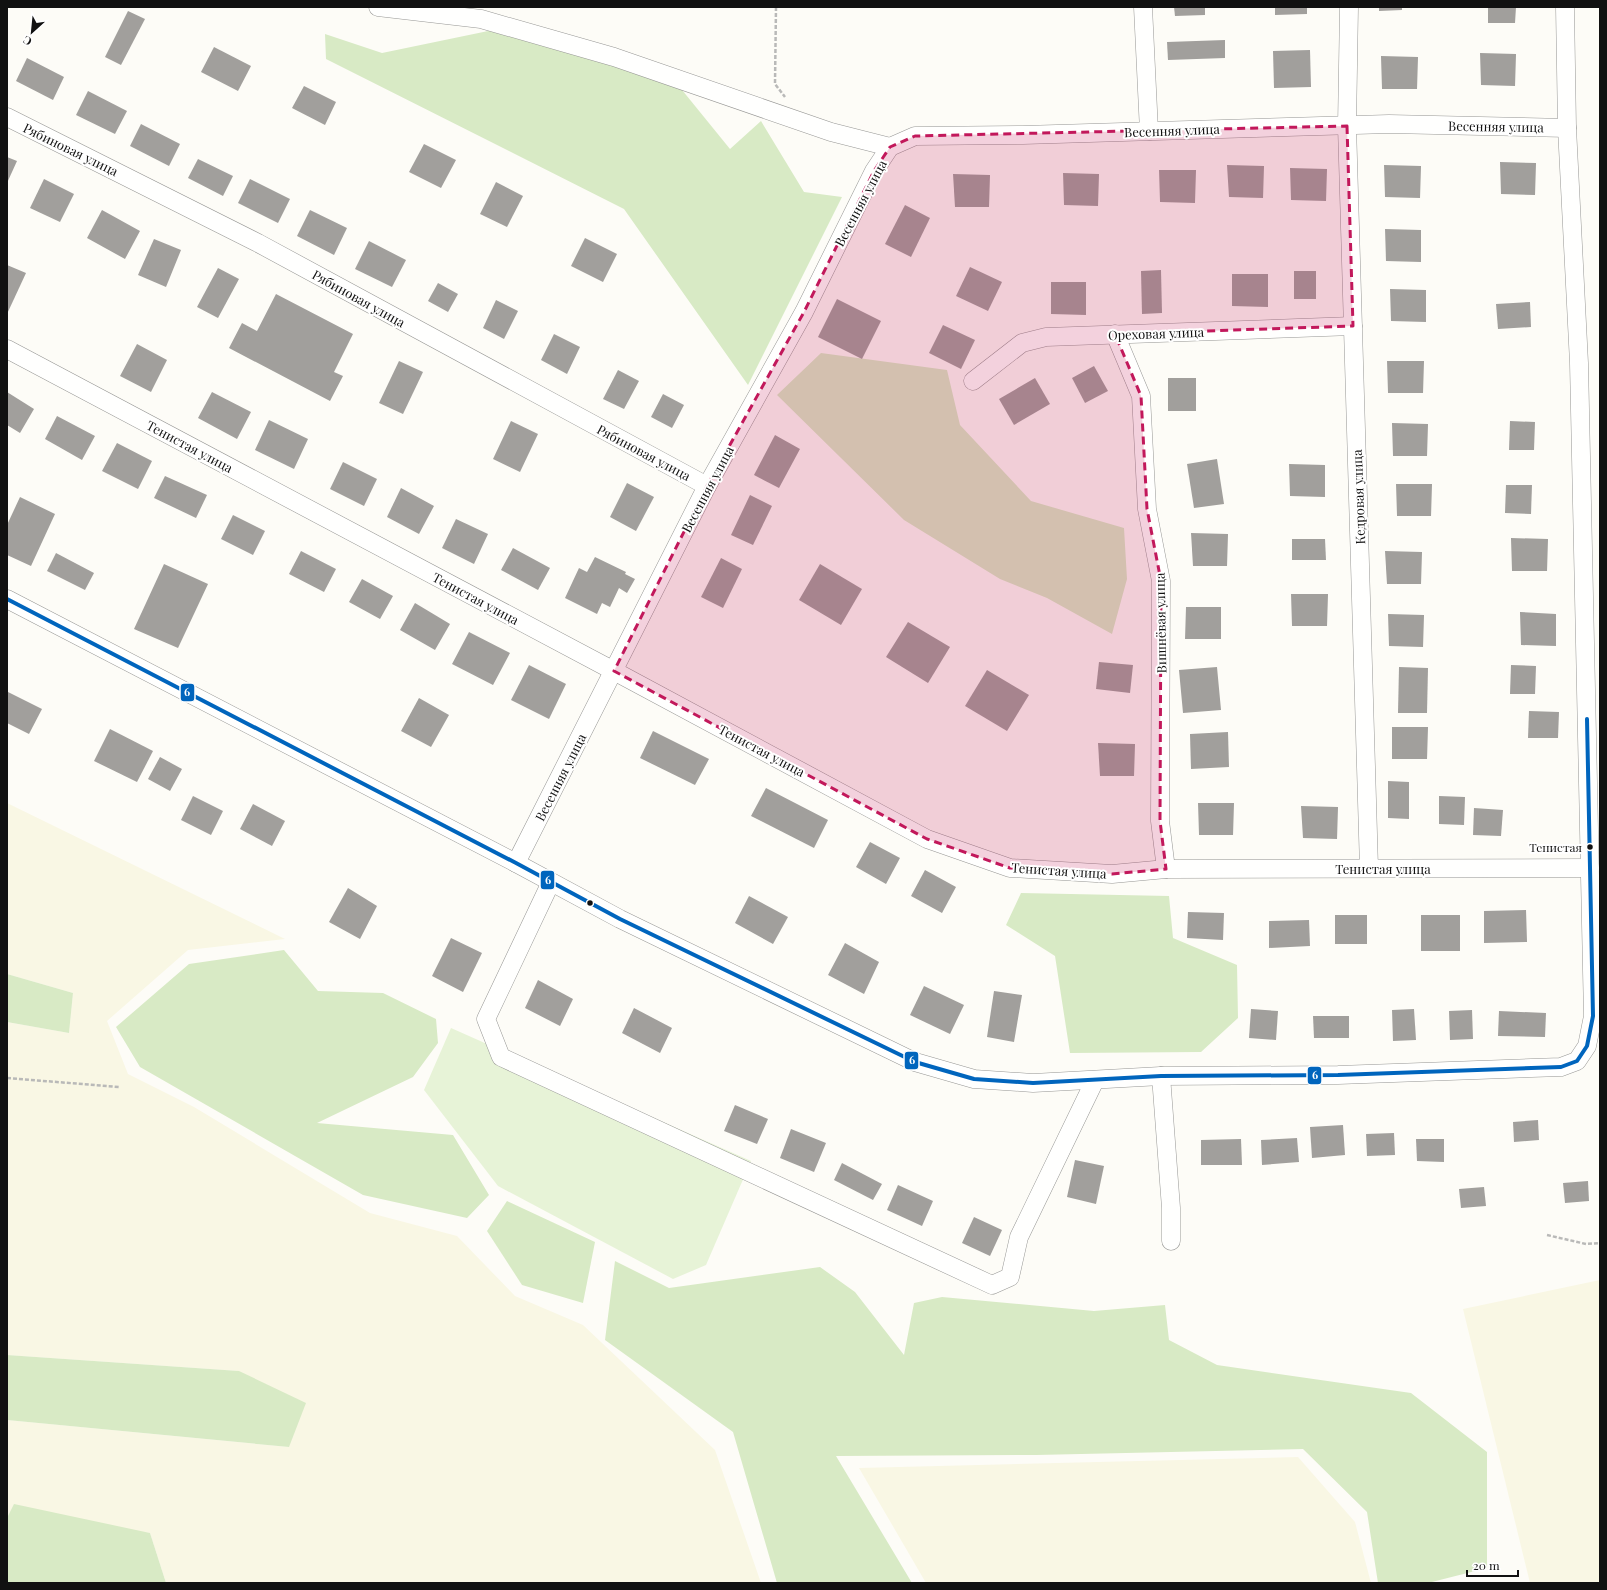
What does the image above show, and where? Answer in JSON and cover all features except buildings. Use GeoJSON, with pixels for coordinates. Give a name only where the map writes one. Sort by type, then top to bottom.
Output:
{"type":"FeatureCollection","features":[{"type":"Feature","properties":{"kind":"street"},"geometry":{"type":"LineString","coordinates":[[378,7],[481,19],[614,57],[831,132],[890,147]]}},
{"type":"Feature","properties":{"kind":"street"},"geometry":{"type":"LineString","coordinates":[[1143,7],[1149,131]]}},
{"type":"Feature","properties":{"kind":"street","name":"Кедровая улица"},"geometry":{"type":"LineString","coordinates":[[1349,7],[1347,126],[1369,868]]}},
{"type":"Feature","properties":{"kind":"street"},"geometry":{"type":"LineString","coordinates":[[7,599],[641,929],[915,1062],[974,1079],[1033,1083],[1161,1076],[1338,1076],[1561,1067],[1577,1061],[1587,1046],[1594,1016],[1590,868],[1594,719],[1579,363],[1567,128],[1566,7]]}},
{"type":"Feature","properties":{"kind":"street","name":"Рябиновая улица"},"geometry":{"type":"LineString","coordinates":[[7,117],[258,243],[707,486]]}},
{"type":"Feature","properties":{"kind":"street","name":"Весенняя улица"},"geometry":{"type":"LineString","coordinates":[[516,863],[707,486],[804,312],[874,171],[890,147],[916,136],[1024,135],[1389,124],[1567,128]]}},
{"type":"Feature","properties":{"kind":"street","name":"Ореховая улица"},"geometry":{"type":"LineString","coordinates":[[973,381],[1022,343],[1046,337],[1353,326]]}},
{"type":"Feature","properties":{"kind":"street","name":"Вишнёвая улица"},"geometry":{"type":"LineString","coordinates":[[1115,334],[1141,396],[1146,509],[1162,581],[1160,821],[1166,869]]}},
{"type":"Feature","properties":{"kind":"street","name":"Тенистая улица"},"geometry":{"type":"LineString","coordinates":[[7,349],[614,670],[927,839],[1010,868],[1112,874],[1166,869],[1590,868]]}},
{"type":"Feature","properties":{"kind":"street"},"geometry":{"type":"LineString","coordinates":[[551,882],[486,1019],[500,1057],[992,1285],[1010,1277],[1020,1237],[1095,1080]]}},
{"type":"Feature","properties":{"kind":"street"},"geometry":{"type":"LineString","coordinates":[[1161,1076],[1172,1208],[1171,1240]]}},
{"type":"Feature","properties":{"kind":"path"},"geometry":{"type":"LineString","coordinates":[[776,7],[775,84],[802,122]]}},
{"type":"Feature","properties":{"kind":"path"},"geometry":{"type":"LineString","coordinates":[[7,1078],[119,1087]]}},
{"type":"Feature","properties":{"kind":"path"},"geometry":{"type":"LineString","coordinates":[[1547,1235],[1586,1244],[1600,1243]]}},
{"type":"Feature","properties":{"kind":"highlighted area"},"geometry":{"type":"Polygon","coordinates":[[[1347,126],[1353,326],[1115,334],[1141,396],[1147,509],[1161,581],[1160,821],[1166,869],[1112,874],[1010,868],[927,839],[614,671],[707,486],[804,312],[874,171],[890,147],[915,136],[1347,126]]]}},
{"type":"Feature","properties":{"kind":"shaded area"},"geometry":{"type":"Polygon","coordinates":[[[7,803],[285,939],[188,950],[107,1021],[128,1074],[194,1107],[370,1213],[457,1236],[515,1296],[583,1325],[715,1450],[761,1583],[166,1583],[150,1533],[7,1518],[7,1420],[289,1447],[239,1371],[7,1355],[7,1022],[69,1033],[73,993],[7,974],[7,803]]]}},
{"type":"Feature","properties":{"kind":"shaded area"},"geometry":{"type":"Polygon","coordinates":[[[1600,1280],[1600,1583],[1530,1583],[1463,1309],[1600,1280]]]}},
{"type":"Feature","properties":{"kind":"shaded area"},"geometry":{"type":"Polygon","coordinates":[[[1298,1457],[1355,1522],[1371,1583],[926,1583],[859,1468],[1298,1457]]]}},
{"type":"Feature","properties":{"kind":"green space"},"geometry":{"type":"Polygon","coordinates":[[[493,30],[678,85],[730,149],[761,121],[804,192],[842,197],[748,385],[624,209],[326,59],[325,34],[382,53],[493,30]]]}},
{"type":"Feature","properties":{"kind":"green space"},"geometry":{"type":"Polygon","coordinates":[[[821,353],[947,370],[960,425],[1031,501],[1124,528],[1127,579],[1112,634],[1047,598],[1000,579],[904,520],[777,395],[821,353]]]}},
{"type":"Feature","properties":{"kind":"green space"},"geometry":{"type":"Polygon","coordinates":[[[1021,893],[1169,896],[1173,938],[1237,965],[1238,1018],[1201,1052],[1070,1053],[1055,956],[1006,925],[1021,893]]]}},
{"type":"Feature","properties":{"kind":"green space"},"geometry":{"type":"Polygon","coordinates":[[[284,950],[318,991],[383,993],[436,1019],[438,1043],[413,1077],[317,1123],[453,1135],[489,1195],[467,1218],[363,1195],[140,1067],[116,1027],[189,964],[284,950]]]}},
{"type":"Feature","properties":{"kind":"green space"},"geometry":{"type":"Polygon","coordinates":[[[7,974],[73,993],[69,1033],[7,1022],[7,974]]]}},
{"type":"Feature","properties":{"kind":"green space"},"geometry":{"type":"Polygon","coordinates":[[[451,1028],[751,1161],[706,1265],[673,1279],[498,1186],[424,1090],[451,1028]]]}},
{"type":"Feature","properties":{"kind":"green space"},"geometry":{"type":"Polygon","coordinates":[[[507,1201],[595,1242],[583,1303],[522,1285],[487,1231],[507,1201]]]}},
{"type":"Feature","properties":{"kind":"green space"},"geometry":{"type":"Polygon","coordinates":[[[615,1261],[669,1288],[820,1267],[855,1292],[904,1355],[914,1303],[942,1297],[1094,1311],[1165,1305],[1169,1340],[1217,1365],[1411,1393],[1487,1452],[1487,1568],[1428,1583],[1378,1583],[1367,1512],[1303,1449],[1036,1455],[836,1456],[912,1583],[777,1583],[733,1432],[605,1340],[615,1261]]]}},
{"type":"Feature","properties":{"kind":"green space"},"geometry":{"type":"Polygon","coordinates":[[[7,1355],[239,1371],[306,1403],[289,1447],[7,1420],[7,1355]]]}},
{"type":"Feature","properties":{"kind":"green space"},"geometry":{"type":"Polygon","coordinates":[[[14,1504],[150,1533],[166,1583],[7,1583],[7,1518],[14,1504]]]}},
{"type":"Feature","properties":{"kind":"transit line","name":"6"},"geometry":{"type":"LineString","coordinates":[[7,599],[516,863],[620,919],[915,1062],[974,1079],[1033,1083],[1161,1076],[1338,1075],[1561,1067],[1577,1061],[1587,1046],[1593,1016],[1587,719]]}},
{"type":"Feature","properties":{"kind":"place","name":"Тенистая"},"geometry":{"type":"Point","coordinates":[1590,847]}}]}
